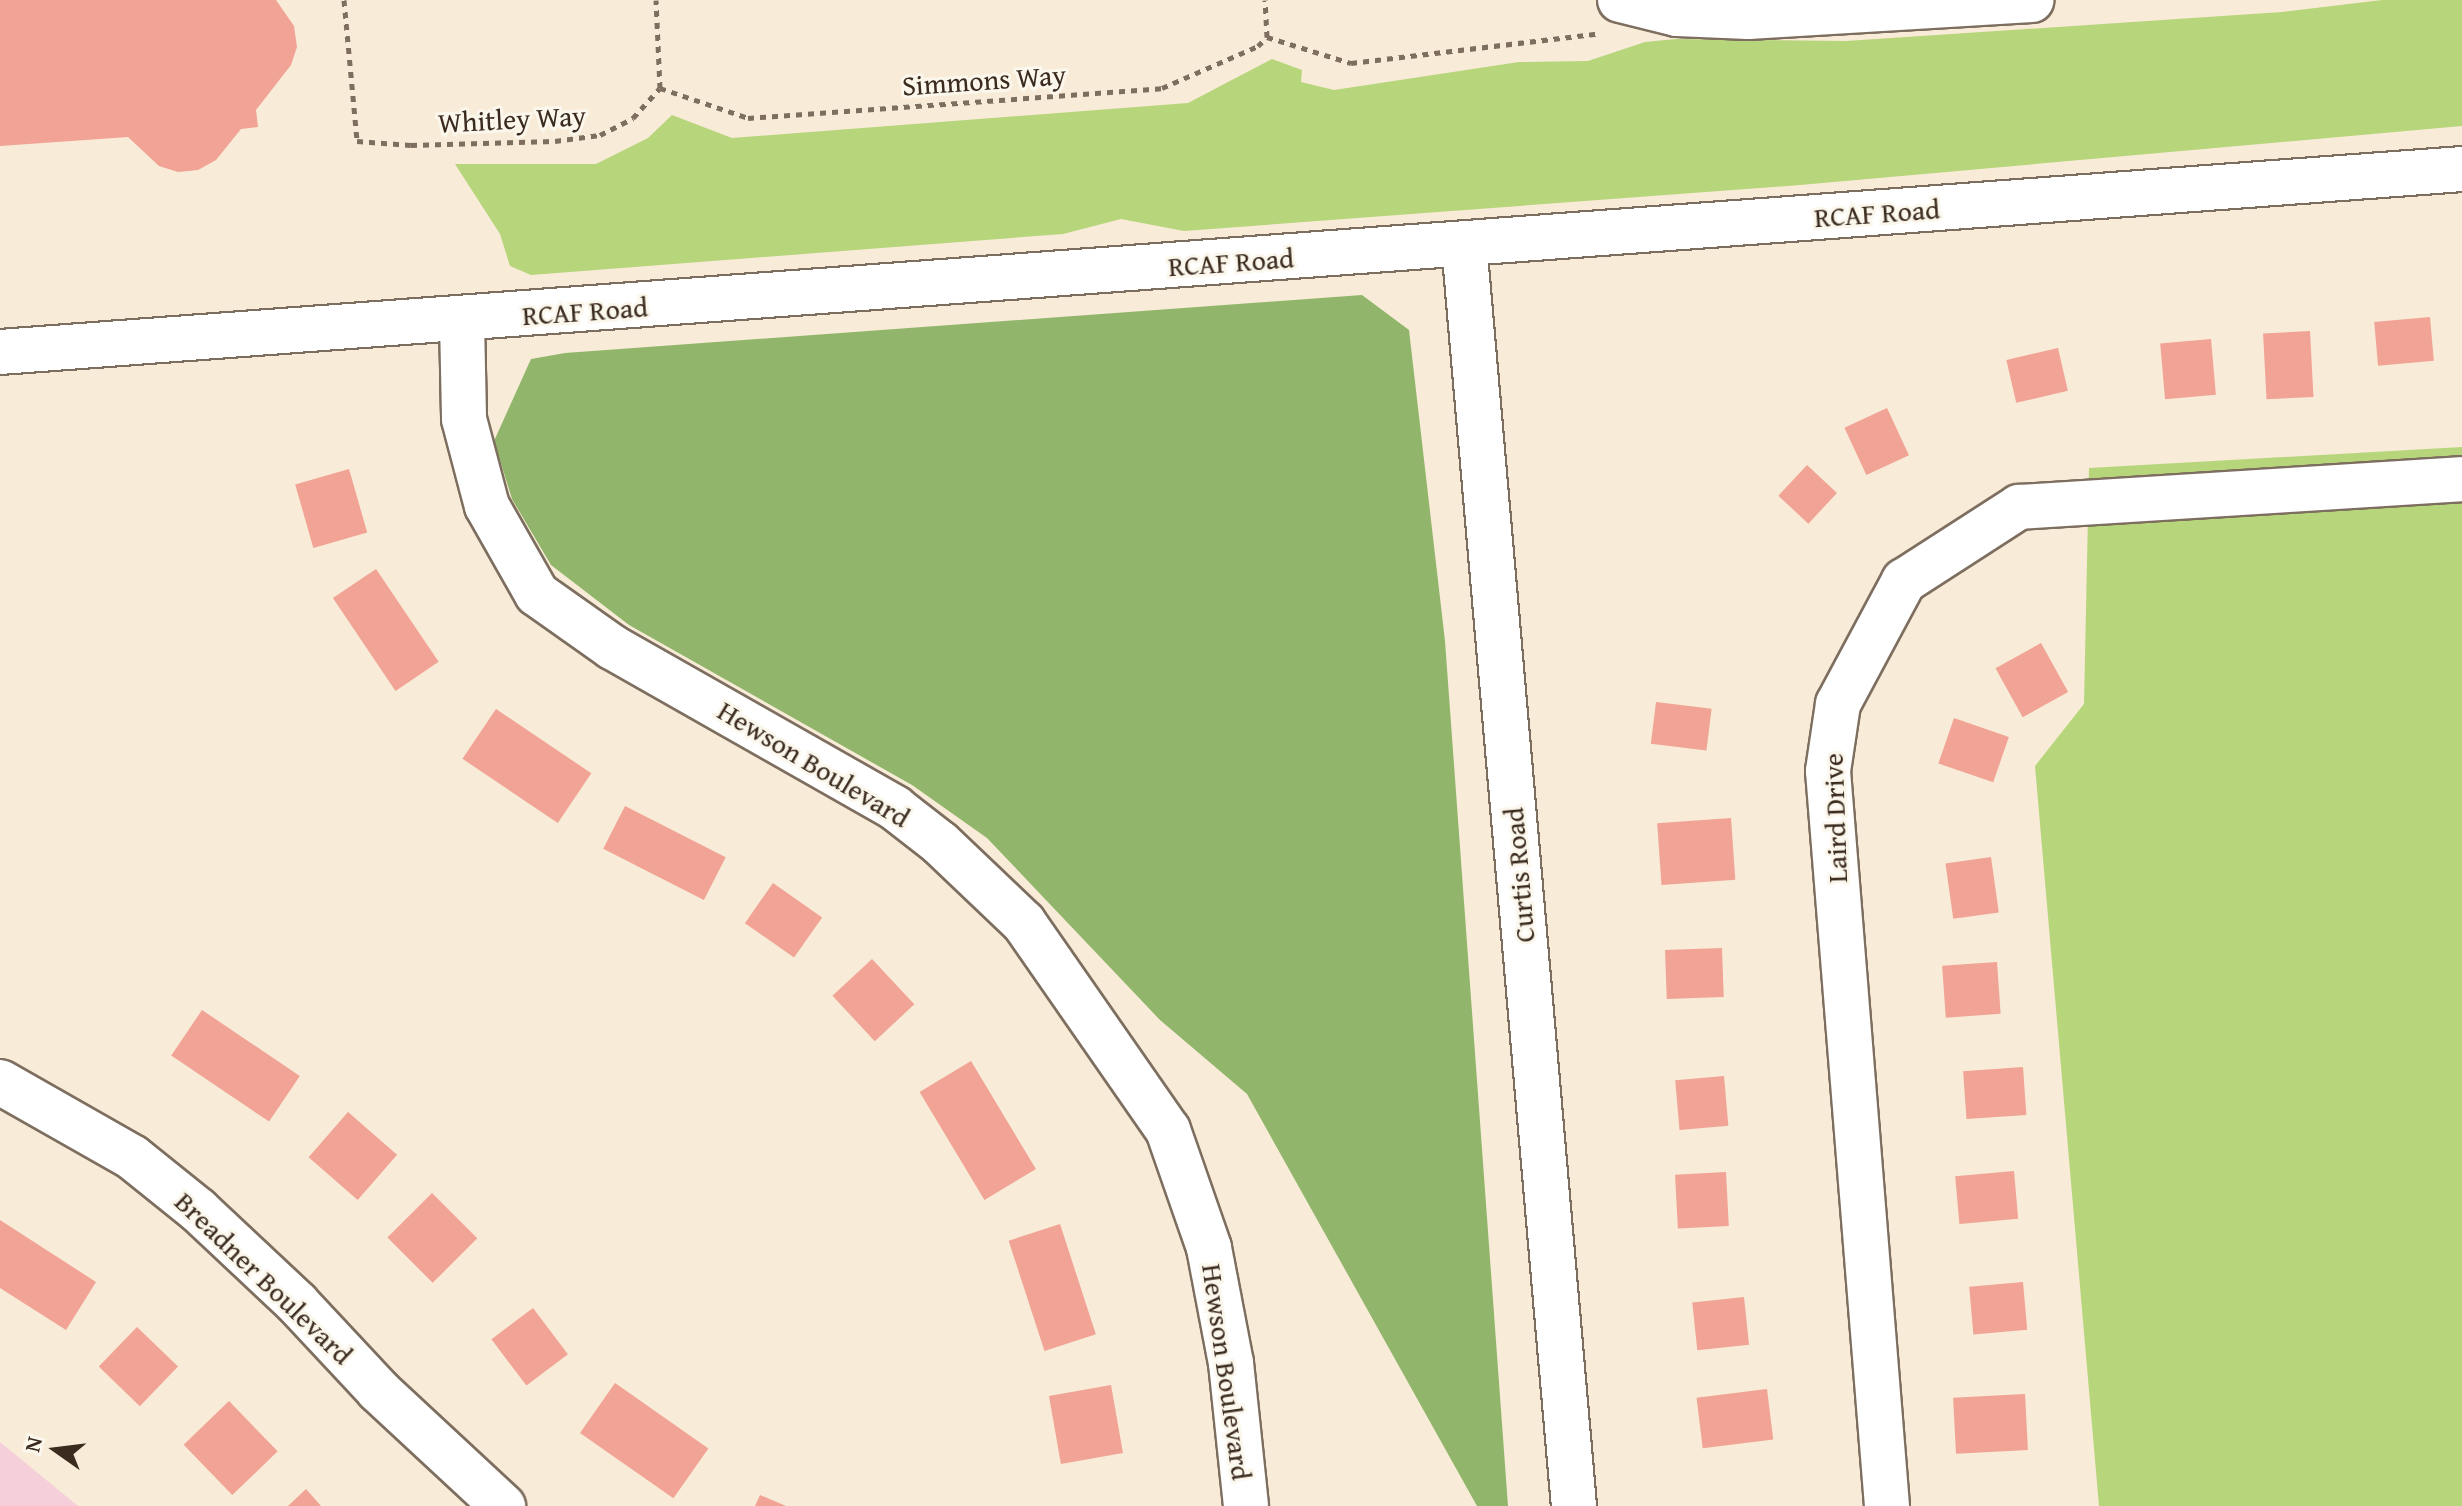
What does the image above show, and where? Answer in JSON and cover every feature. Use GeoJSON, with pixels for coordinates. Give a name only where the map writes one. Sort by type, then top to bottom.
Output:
{"type":"FeatureCollection","features":[{"type":"Feature","properties":{"kind":"main road"},"geometry":{"type":"LineString","coordinates":[[1623,2],[1677,14],[1748,17],[2031,0]]}},
{"type":"Feature","properties":{"kind":"main road","name":"RCAF Road"},"geometry":{"type":"LineString","coordinates":[[0,352],[462,321],[2462,169]]}},
{"type":"Feature","properties":{"kind":"main road","name":"Curtis Road"},"geometry":{"type":"LineString","coordinates":[[1464,244],[1574,1506]]}},
{"type":"Feature","properties":{"kind":"main road","name":"Hewson Boulevard"},"geometry":{"type":"LineString","coordinates":[[462,321],[464,419],[487,506],[537,594],[612,647],[895,808],[940,843],[1024,923],[1168,1130],[1209,1248],[1231,1363],[1246,1506]]}},
{"type":"Feature","properties":{"kind":"main road","name":"Laird Drive"},"geometry":{"type":"LineString","coordinates":[[1887,1506],[1828,771],[1838,704],[1904,581],[2019,507],[2462,479]]}},
{"type":"Feature","properties":{"kind":"main road","name":"Breadner Boulevard"},"geometry":{"type":"LineString","coordinates":[[0,1082],[132,1157],[198,1210],[297,1303],[378,1390],[503,1506]]}},
{"type":"Feature","properties":{"kind":"path","name":"Whitley Way"},"geometry":{"type":"LineString","coordinates":[[344,0],[357,141],[555,141],[600,135],[633,118],[660,88]]}},
{"type":"Feature","properties":{"kind":"path"},"geometry":{"type":"LineString","coordinates":[[656,0],[660,88]]}},
{"type":"Feature","properties":{"kind":"path"},"geometry":{"type":"LineString","coordinates":[[1265,0],[1267,37],[1351,63],[1605,33],[1623,2]]}},
{"type":"Feature","properties":{"kind":"path","name":"Simmons Way"},"geometry":{"type":"LineString","coordinates":[[660,88],[748,118],[1162,88],[1258,46],[1267,37]]}},
{"type":"Feature","properties":{"kind":"shaded area"},"geometry":{"type":"Polygon","coordinates":[[[0,1442],[78,1506],[0,1506],[0,1442]]]}},
{"type":"Feature","properties":{"kind":"green space"},"geometry":{"type":"Polygon","coordinates":[[[2382,0],[2462,0],[2462,126],[1800,185],[1184,231],[1121,219],[1063,234],[531,275],[510,266],[500,234],[455,164],[596,164],[648,138],[672,115],[732,138],[1188,103],[1272,59],[1302,70],[1301,82],[1334,90],[1519,62],[1588,61],[1645,42],[1676,39],[1846,41],[2282,12],[2382,0]]]}},
{"type":"Feature","properties":{"kind":"green space"},"geometry":{"type":"Polygon","coordinates":[[[1362,295],[1409,330],[1445,641],[1508,1506],[1477,1506],[1247,1094],[1160,1020],[987,838],[912,785],[629,625],[551,565],[512,499],[494,441],[531,359],[565,353],[1362,295]]]}},
{"type":"Feature","properties":{"kind":"green space"},"geometry":{"type":"Polygon","coordinates":[[[2462,447],[2462,1506],[2099,1506],[2035,766],[2084,704],[2089,468],[2462,447]]]}},
{"type":"Feature","properties":{"kind":"building"},"geometry":{"type":"Polygon","coordinates":[[[0,0],[276,0],[294,26],[297,47],[291,65],[256,110],[258,127],[241,129],[216,160],[198,170],[178,172],[159,166],[128,137],[0,146],[0,0]]]}},
{"type":"Feature","properties":{"kind":"building"},"geometry":{"type":"Polygon","coordinates":[[[2430,317],[2434,361],[2378,366],[2374,322],[2430,317]]]}},
{"type":"Feature","properties":{"kind":"building"},"geometry":{"type":"Polygon","coordinates":[[[2310,331],[2313,397],[2267,399],[2263,333],[2310,331]]]}},
{"type":"Feature","properties":{"kind":"building"},"geometry":{"type":"Polygon","coordinates":[[[2211,339],[2216,395],[2165,399],[2160,343],[2211,339]]]}},
{"type":"Feature","properties":{"kind":"building"},"geometry":{"type":"Polygon","coordinates":[[[2058,348],[2068,391],[2016,403],[2006,360],[2058,348]]]}},
{"type":"Feature","properties":{"kind":"building"},"geometry":{"type":"Polygon","coordinates":[[[1887,408],[1909,455],[1866,475],[1844,428],[1887,408]]]}},
{"type":"Feature","properties":{"kind":"building"},"geometry":{"type":"Polygon","coordinates":[[[1807,465],[1837,493],[1808,524],[1778,496],[1807,465]]]}},
{"type":"Feature","properties":{"kind":"building"},"geometry":{"type":"Polygon","coordinates":[[[349,469],[367,532],[313,548],[295,484],[349,469]]]}},
{"type":"Feature","properties":{"kind":"building"},"geometry":{"type":"Polygon","coordinates":[[[376,569],[439,662],[396,691],[333,598],[376,569]]]}},
{"type":"Feature","properties":{"kind":"building"},"geometry":{"type":"Polygon","coordinates":[[[2041,643],[2068,692],[2023,717],[1996,668],[2041,643]]]}},
{"type":"Feature","properties":{"kind":"building"},"geometry":{"type":"Polygon","coordinates":[[[1656,702],[1712,709],[1706,751],[1651,744],[1656,702]]]}},
{"type":"Feature","properties":{"kind":"building"},"geometry":{"type":"Polygon","coordinates":[[[496,709],[591,773],[558,823],[462,759],[496,709]]]}},
{"type":"Feature","properties":{"kind":"building"},"geometry":{"type":"Polygon","coordinates":[[[1954,718],[2009,737],[1993,782],[1938,763],[1954,718]]]}},
{"type":"Feature","properties":{"kind":"building"},"geometry":{"type":"Polygon","coordinates":[[[625,806],[726,857],[704,900],[603,849],[625,806]]]}},
{"type":"Feature","properties":{"kind":"building"},"geometry":{"type":"Polygon","coordinates":[[[1731,818],[1735,880],[1662,885],[1657,823],[1731,818]]]}},
{"type":"Feature","properties":{"kind":"building"},"geometry":{"type":"Polygon","coordinates":[[[1991,857],[1999,912],[1953,919],[1945,863],[1991,857]]]}},
{"type":"Feature","properties":{"kind":"building"},"geometry":{"type":"Polygon","coordinates":[[[773,883],[822,917],[794,958],[745,923],[773,883]]]}},
{"type":"Feature","properties":{"kind":"building"},"geometry":{"type":"Polygon","coordinates":[[[1722,948],[1724,997],[1667,999],[1665,950],[1722,948]]]}},
{"type":"Feature","properties":{"kind":"building"},"geometry":{"type":"Polygon","coordinates":[[[872,959],[914,1004],[875,1041],[833,996],[872,959]]]}},
{"type":"Feature","properties":{"kind":"building"},"geometry":{"type":"Polygon","coordinates":[[[1997,962],[2001,1014],[1946,1018],[1942,966],[1997,962]]]}},
{"type":"Feature","properties":{"kind":"building"},"geometry":{"type":"Polygon","coordinates":[[[202,1010],[300,1076],[269,1122],[171,1056],[202,1010]]]}},
{"type":"Feature","properties":{"kind":"building"},"geometry":{"type":"Polygon","coordinates":[[[971,1061],[1036,1169],[984,1200],[920,1092],[971,1061]]]}},
{"type":"Feature","properties":{"kind":"building"},"geometry":{"type":"Polygon","coordinates":[[[2023,1067],[2026,1115],[1966,1119],[1963,1071],[2023,1067]]]}},
{"type":"Feature","properties":{"kind":"building"},"geometry":{"type":"Polygon","coordinates":[[[1724,1076],[1728,1126],[1680,1130],[1675,1080],[1724,1076]]]}},
{"type":"Feature","properties":{"kind":"building"},"geometry":{"type":"Polygon","coordinates":[[[348,1112],[397,1155],[358,1200],[309,1157],[348,1112]]]}},
{"type":"Feature","properties":{"kind":"building"},"geometry":{"type":"Polygon","coordinates":[[[2014,1171],[2018,1219],[1959,1224],[1955,1176],[2014,1171]]]}},
{"type":"Feature","properties":{"kind":"building"},"geometry":{"type":"Polygon","coordinates":[[[1726,1172],[1729,1226],[1678,1229],[1675,1175],[1726,1172]]]}},
{"type":"Feature","properties":{"kind":"building"},"geometry":{"type":"Polygon","coordinates":[[[432,1193],[477,1238],[433,1283],[387,1238],[432,1193]]]}},
{"type":"Feature","properties":{"kind":"building"},"geometry":{"type":"Polygon","coordinates":[[[0,1220],[96,1282],[66,1330],[0,1288],[0,1220]]]}},
{"type":"Feature","properties":{"kind":"building"},"geometry":{"type":"Polygon","coordinates":[[[1060,1224],[1096,1334],[1044,1351],[1009,1241],[1060,1224]]]}},
{"type":"Feature","properties":{"kind":"building"},"geometry":{"type":"Polygon","coordinates":[[[2023,1282],[2027,1330],[1973,1335],[1969,1287],[2023,1282]]]}},
{"type":"Feature","properties":{"kind":"building"},"geometry":{"type":"Polygon","coordinates":[[[1744,1297],[1749,1345],[1697,1350],[1692,1302],[1744,1297]]]}},
{"type":"Feature","properties":{"kind":"building"},"geometry":{"type":"Polygon","coordinates":[[[533,1308],[568,1354],[526,1386],[491,1339],[533,1308]]]}},
{"type":"Feature","properties":{"kind":"building"},"geometry":{"type":"Polygon","coordinates":[[[137,1327],[178,1367],[140,1406],[99,1367],[137,1327]]]}},
{"type":"Feature","properties":{"kind":"building"},"geometry":{"type":"Polygon","coordinates":[[[615,1383],[708,1448],[673,1498],[580,1433],[615,1383]]]}},
{"type":"Feature","properties":{"kind":"building"},"geometry":{"type":"Polygon","coordinates":[[[1111,1385],[1123,1453],[1061,1464],[1049,1396],[1111,1385]]]}},
{"type":"Feature","properties":{"kind":"building"},"geometry":{"type":"Polygon","coordinates":[[[1767,1389],[1773,1440],[1703,1448],[1697,1398],[1767,1389]]]}},
{"type":"Feature","properties":{"kind":"building"},"geometry":{"type":"Polygon","coordinates":[[[2025,1394],[2028,1450],[1956,1454],[1953,1398],[2025,1394]]]}},
{"type":"Feature","properties":{"kind":"building"},"geometry":{"type":"Polygon","coordinates":[[[229,1401],[278,1451],[232,1495],[184,1445],[229,1401]]]}},
{"type":"Feature","properties":{"kind":"building"},"geometry":{"type":"Polygon","coordinates":[[[306,1489],[321,1506],[288,1506],[306,1489]]]}},
{"type":"Feature","properties":{"kind":"building"},"geometry":{"type":"Polygon","coordinates":[[[760,1495],[786,1506],[755,1506],[760,1495]]]}}]}
